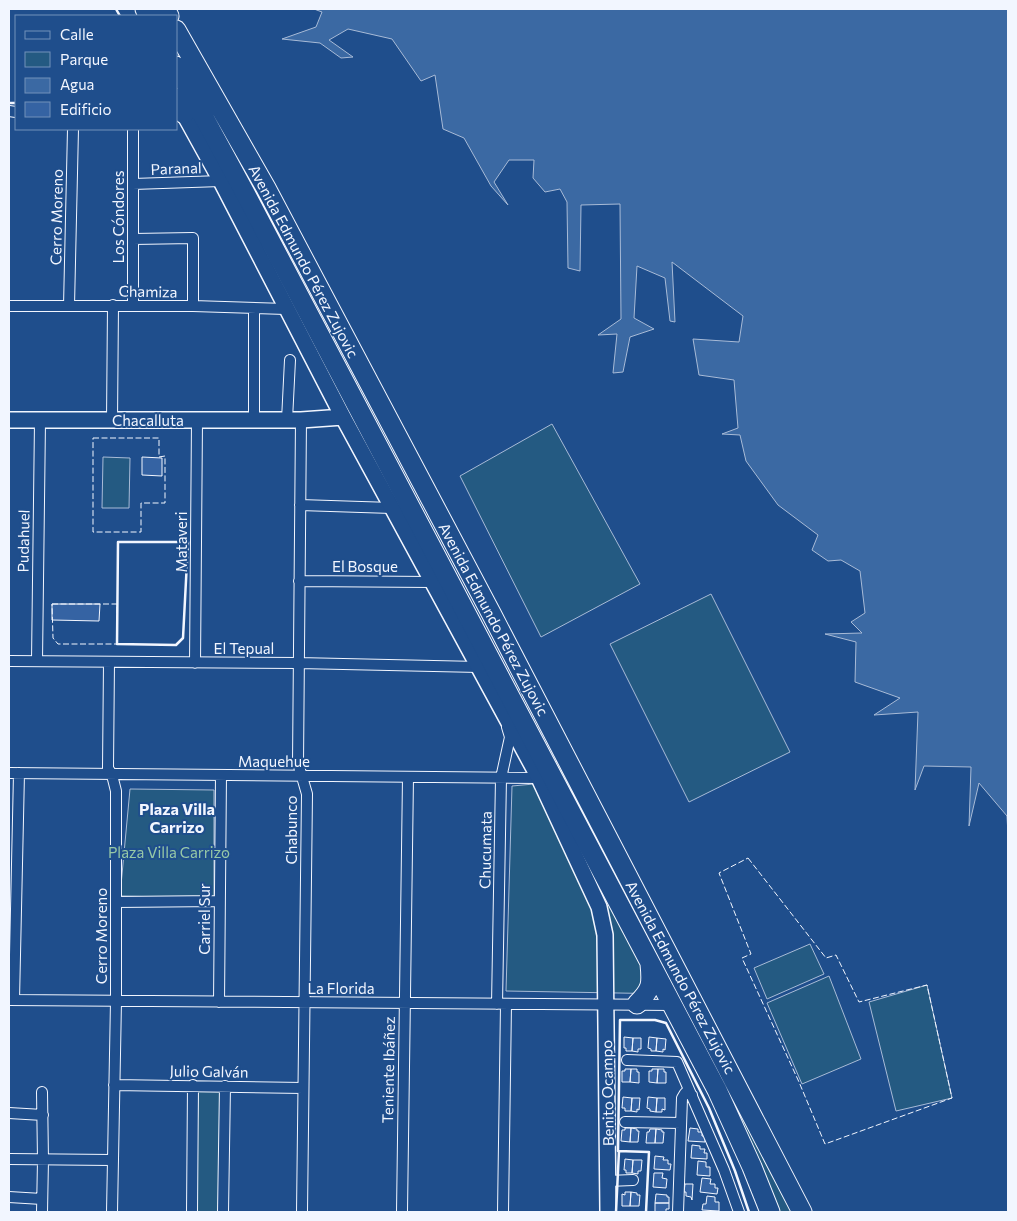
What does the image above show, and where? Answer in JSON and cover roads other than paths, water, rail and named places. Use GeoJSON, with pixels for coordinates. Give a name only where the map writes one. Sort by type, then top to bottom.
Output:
{"type":"FeatureCollection","features":[{"type":"Feature","properties":{"kind":"highway","name":"Avenida Edmundo Pérez Zujovic"},"geometry":{"type":"LineString","coordinates":[[178,34],[270,196],[492,615],[802,1212]]}},
{"type":"Feature","properties":{"kind":"highway","name":"Avenida Edmundo Pérez Zujovic"},"geometry":{"type":"LineString","coordinates":[[178,70],[245,193],[673,1005],[728,1112],[768,1209]]}},
{"type":"Feature","properties":{"kind":"highway"},"geometry":{"type":"LineString","coordinates":[[637,1004],[646,996],[651,985],[650,961]]}},
{"type":"Feature","properties":{"kind":"street"},"geometry":{"type":"LineString","coordinates":[[179,109],[221,181],[343,417],[539,778],[602,916],[605,935],[606,1004]]}},
{"type":"Feature","properties":{"kind":"street","name":"Cerro Moreno"},"geometry":{"type":"LineString","coordinates":[[69,306],[73,130]]}},
{"type":"Feature","properties":{"kind":"street","name":"Los Cóndores"},"geometry":{"type":"LineString","coordinates":[[132,306],[133,130]]}},
{"type":"Feature","properties":{"kind":"street","name":"Paranal"},"geometry":{"type":"LineString","coordinates":[[133,184],[221,181]]}},
{"type":"Feature","properties":{"kind":"street"},"geometry":{"type":"LineString","coordinates":[[133,239],[193,238],[193,306]]}},
{"type":"Feature","properties":{"kind":"street","name":"Chamiza"},"geometry":{"type":"LineString","coordinates":[[9,306],[193,306],[286,309]]}},
{"type":"Feature","properties":{"kind":"street"},"geometry":{"type":"LineString","coordinates":[[112,420],[113,306]]}},
{"type":"Feature","properties":{"kind":"street"},"geometry":{"type":"LineString","coordinates":[[254,308],[254,420]]}},
{"type":"Feature","properties":{"kind":"street"},"geometry":{"type":"LineString","coordinates":[[290,360],[294,420]]}},
{"type":"Feature","properties":{"kind":"street","name":"Chacalluta"},"geometry":{"type":"LineString","coordinates":[[9,420],[294,420],[343,417]]}},
{"type":"Feature","properties":{"kind":"street","name":"Pudahuel"},"geometry":{"type":"LineString","coordinates":[[37,661],[40,420]]}},
{"type":"Feature","properties":{"kind":"street","name":"Mataveri"},"geometry":{"type":"LineString","coordinates":[[195,663],[197,420]]}},
{"type":"Feature","properties":{"kind":"street","name":"Chabunco"},"geometry":{"type":"LineString","coordinates":[[294,420],[300,505],[298,763],[307,794],[302,1212]]}},
{"type":"Feature","properties":{"kind":"street"},"geometry":{"type":"LineString","coordinates":[[300,505],[392,508]]}},
{"type":"Feature","properties":{"kind":"street","name":"El Bosque"},"geometry":{"type":"LineString","coordinates":[[299,581],[432,582]]}},
{"type":"Feature","properties":{"kind":"street","name":"El Tepual"},"geometry":{"type":"LineString","coordinates":[[9,661],[298,663],[479,667]]}},
{"type":"Feature","properties":{"kind":"street","name":"Cerro Moreno"},"geometry":{"type":"LineString","coordinates":[[109,662],[108,768],[116,791],[116,1001],[112,1212]]}},
{"type":"Feature","properties":{"kind":"street","name":"Chucumata"},"geometry":{"type":"LineString","coordinates":[[497,700],[510,737],[501,778],[503,1212]]}},
{"type":"Feature","properties":{"kind":"street"},"geometry":{"type":"LineString","coordinates":[[11,1000],[14,773]]}},
{"type":"Feature","properties":{"kind":"street","name":"Maquehue"},"geometry":{"type":"LineString","coordinates":[[14,773],[539,778]]}},
{"type":"Feature","properties":{"kind":"street","name":"Carriel Sur"},"geometry":{"type":"LineString","coordinates":[[219,1002],[221,776]]}},
{"type":"Feature","properties":{"kind":"street","name":"Teniente Ibáñez"},"geometry":{"type":"LineString","coordinates":[[402,1212],[408,777]]}},
{"type":"Feature","properties":{"kind":"street"},"geometry":{"type":"LineString","coordinates":[[116,902],[219,901]]}},
{"type":"Feature","properties":{"kind":"street","name":"La Florida"},"geometry":{"type":"LineString","coordinates":[[11,1000],[673,1005]]}},
{"type":"Feature","properties":{"kind":"street","name":"Benito Ocampo"},"geometry":{"type":"LineString","coordinates":[[606,1004],[608,1212]]}},
{"type":"Feature","properties":{"kind":"street"},"geometry":{"type":"LineString","coordinates":[[627,1060],[676,1062],[724,1170],[739,1212]]}},
{"type":"Feature","properties":{"kind":"street","name":"Julio Galván"},"geometry":{"type":"LineString","coordinates":[[114,1085],[303,1088]]}},
{"type":"Feature","properties":{"kind":"street"},"geometry":{"type":"LineString","coordinates":[[192,1212],[193,1085]]}},
{"type":"Feature","properties":{"kind":"street"},"geometry":{"type":"LineString","coordinates":[[223,1212],[226,1086]]}},
{"type":"Feature","properties":{"kind":"street"},"geometry":{"type":"LineString","coordinates":[[42,1092],[42,1212]]}},
{"type":"Feature","properties":{"kind":"street"},"geometry":{"type":"LineString","coordinates":[[678,1212],[682,1098],[685,1093],[692,1095]]}},
{"type":"Feature","properties":{"kind":"street"},"geometry":{"type":"LineString","coordinates":[[9,1113],[43,1115]]}},
{"type":"Feature","properties":{"kind":"street"},"geometry":{"type":"LineString","coordinates":[[625,1122],[681,1123]]}},
{"type":"Feature","properties":{"kind":"street"},"geometry":{"type":"LineString","coordinates":[[9,1159],[112,1160]]}},
{"type":"Feature","properties":{"kind":"street"},"geometry":{"type":"LineString","coordinates":[[608,1181],[633,1180]]}},
{"type":"Feature","properties":{"kind":"street"},"geometry":{"type":"LineString","coordinates":[[9,1197],[42,1198]]}},
{"type":"Feature","properties":{"kind":"water"},"geometry":{"type":"Polygon","coordinates":[[[314,9],[1008,9],[1008,835],[1007,816],[979,783],[969,826],[971,767],[924,766],[915,790],[918,712],[874,715],[900,698],[855,682],[856,642],[825,634],[862,633],[851,622],[865,613],[860,571],[841,560],[828,561],[812,550],[818,535],[778,505],[746,461],[740,435],[722,434],[738,428],[734,380],[699,375],[693,339],[739,342],[743,316],[672,262],[675,322],[670,321],[665,278],[637,266],[634,318],[654,329],[630,337],[623,372],[613,373],[617,334],[598,335],[621,319],[620,204],[581,205],[580,271],[568,268],[567,202],[560,189],[545,192],[533,178],[534,160],[509,160],[494,182],[508,205],[491,186],[464,138],[443,129],[435,75],[421,81],[392,39],[348,29],[329,40],[353,57],[341,58],[320,43],[282,39],[316,27],[322,12],[314,9]]]}},
{"type":"Feature","properties":{"kind":"district","name":"Plaza Villa Carrizo"},"geometry":{"type":"Point","coordinates":[177,817]}}]}
